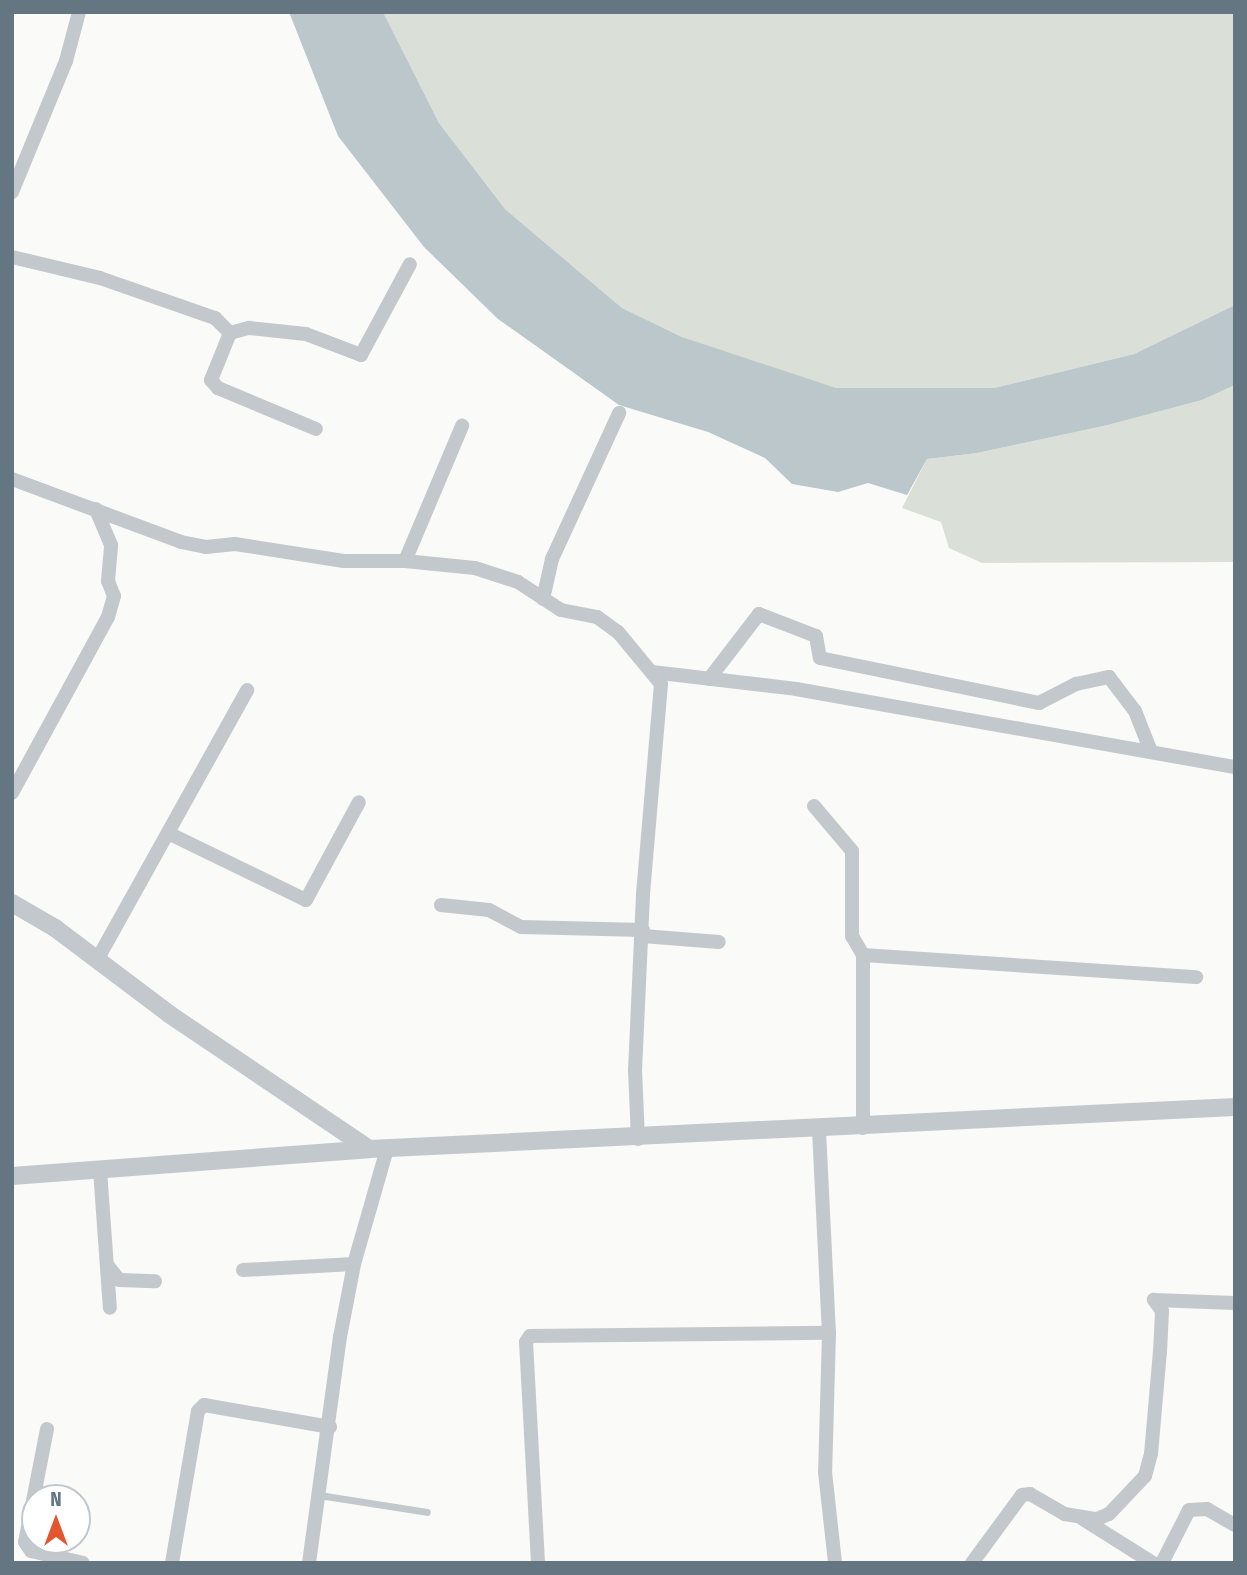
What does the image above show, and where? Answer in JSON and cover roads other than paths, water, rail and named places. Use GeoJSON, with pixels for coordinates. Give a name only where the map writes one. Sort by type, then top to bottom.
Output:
{"type":"FeatureCollection","features":[{"type":"Feature","properties":{"kind":"street"},"geometry":{"type":"LineString","coordinates":[[12,192],[66,61],[79,12]]}},
{"type":"Feature","properties":{"kind":"street"},"geometry":{"type":"LineString","coordinates":[[12,257],[100,278],[215,318],[230,333]]}},
{"type":"Feature","properties":{"kind":"street"},"geometry":{"type":"LineString","coordinates":[[230,333],[249,328],[306,334],[361,355],[410,264]]}},
{"type":"Feature","properties":{"kind":"street"},"geometry":{"type":"LineString","coordinates":[[230,333],[211,380],[218,388],[316,429]]}},
{"type":"Feature","properties":{"kind":"street"},"geometry":{"type":"LineString","coordinates":[[543,599],[552,559],[619,413]]}},
{"type":"Feature","properties":{"kind":"street"},"geometry":{"type":"LineString","coordinates":[[405,561],[462,426]]}},
{"type":"Feature","properties":{"kind":"street"},"geometry":{"type":"LineString","coordinates":[[12,479],[206,547],[235,544],[344,561],[405,561],[475,568],[518,582],[561,610],[597,617],[618,632],[632,654],[652,671],[662,684],[662,715],[648,815],[635,1070],[638,1139]]}},
{"type":"Feature","properties":{"kind":"street"},"geometry":{"type":"LineString","coordinates":[[12,793],[108,617],[114,596],[108,581],[111,545],[96,509]]}},
{"type":"Feature","properties":{"kind":"street"},"geometry":{"type":"LineString","coordinates":[[709,679],[760,614],[816,636],[820,658],[1040,703],[1076,684],[1109,677],[1135,711],[1150,749]]}},
{"type":"Feature","properties":{"kind":"street"},"geometry":{"type":"LineString","coordinates":[[652,671],[1150,749],[1235,766]]}},
{"type":"Feature","properties":{"kind":"street"},"geometry":{"type":"LineString","coordinates":[[97,960],[170,834],[247,690]]}},
{"type":"Feature","properties":{"kind":"street"},"geometry":{"type":"LineString","coordinates":[[170,834],[306,900],[359,802]]}},
{"type":"Feature","properties":{"kind":"street"},"geometry":{"type":"LineString","coordinates":[[814,806],[852,851],[852,936],[863,955],[863,1128]]}},
{"type":"Feature","properties":{"kind":"street"},"geometry":{"type":"LineString","coordinates":[[12,903],[378,1149]]}},
{"type":"Feature","properties":{"kind":"street"},"geometry":{"type":"LineString","coordinates":[[441,905],[489,910],[521,927],[643,933],[719,942]]}},
{"type":"Feature","properties":{"kind":"street"},"geometry":{"type":"LineString","coordinates":[[863,955],[1196,976]]}},
{"type":"Feature","properties":{"kind":"street"},"geometry":{"type":"LineString","coordinates":[[12,1176],[378,1149],[863,1128],[1235,1107]]}},
{"type":"Feature","properties":{"kind":"street"},"geometry":{"type":"LineString","coordinates":[[819,1130],[829,1333],[825,1472],[835,1563]]}},
{"type":"Feature","properties":{"kind":"street"},"geometry":{"type":"LineString","coordinates":[[309,1563],[330,1427],[340,1337],[378,1149]]}},
{"type":"Feature","properties":{"kind":"street"},"geometry":{"type":"LineString","coordinates":[[100,1170],[110,1308]]}},
{"type":"Feature","properties":{"kind":"street"},"geometry":{"type":"LineString","coordinates":[[107,1265],[119,1280],[155,1282]]}},
{"type":"Feature","properties":{"kind":"street"},"geometry":{"type":"LineString","coordinates":[[243,1270],[354,1265]]}},
{"type":"Feature","properties":{"kind":"street"},"geometry":{"type":"LineString","coordinates":[[1081,1519],[1109,1514],[1144,1476],[1151,1454],[1160,1352],[1162,1311],[1154,1300],[1235,1303]]}},
{"type":"Feature","properties":{"kind":"street"},"geometry":{"type":"LineString","coordinates":[[538,1563],[526,1342],[530,1336],[829,1333]]}},
{"type":"Feature","properties":{"kind":"street"},"geometry":{"type":"LineString","coordinates":[[172,1563],[198,1411],[204,1405],[330,1427]]}},
{"type":"Feature","properties":{"kind":"street"},"geometry":{"type":"LineString","coordinates":[[47,1429],[24,1542],[31,1551],[83,1563]]}},
{"type":"Feature","properties":{"kind":"street"},"geometry":{"type":"LineString","coordinates":[[972,1563],[1022,1495],[1030,1494],[1081,1519],[1153,1563]]}},
{"type":"Feature","properties":{"kind":"street"},"geometry":{"type":"LineString","coordinates":[[1162,1563],[1189,1510],[1207,1510],[1235,1525]]}},
{"type":"Feature","properties":{"kind":"lane"},"geometry":{"type":"LineString","coordinates":[[319,1495],[427,1512]]}}]}
